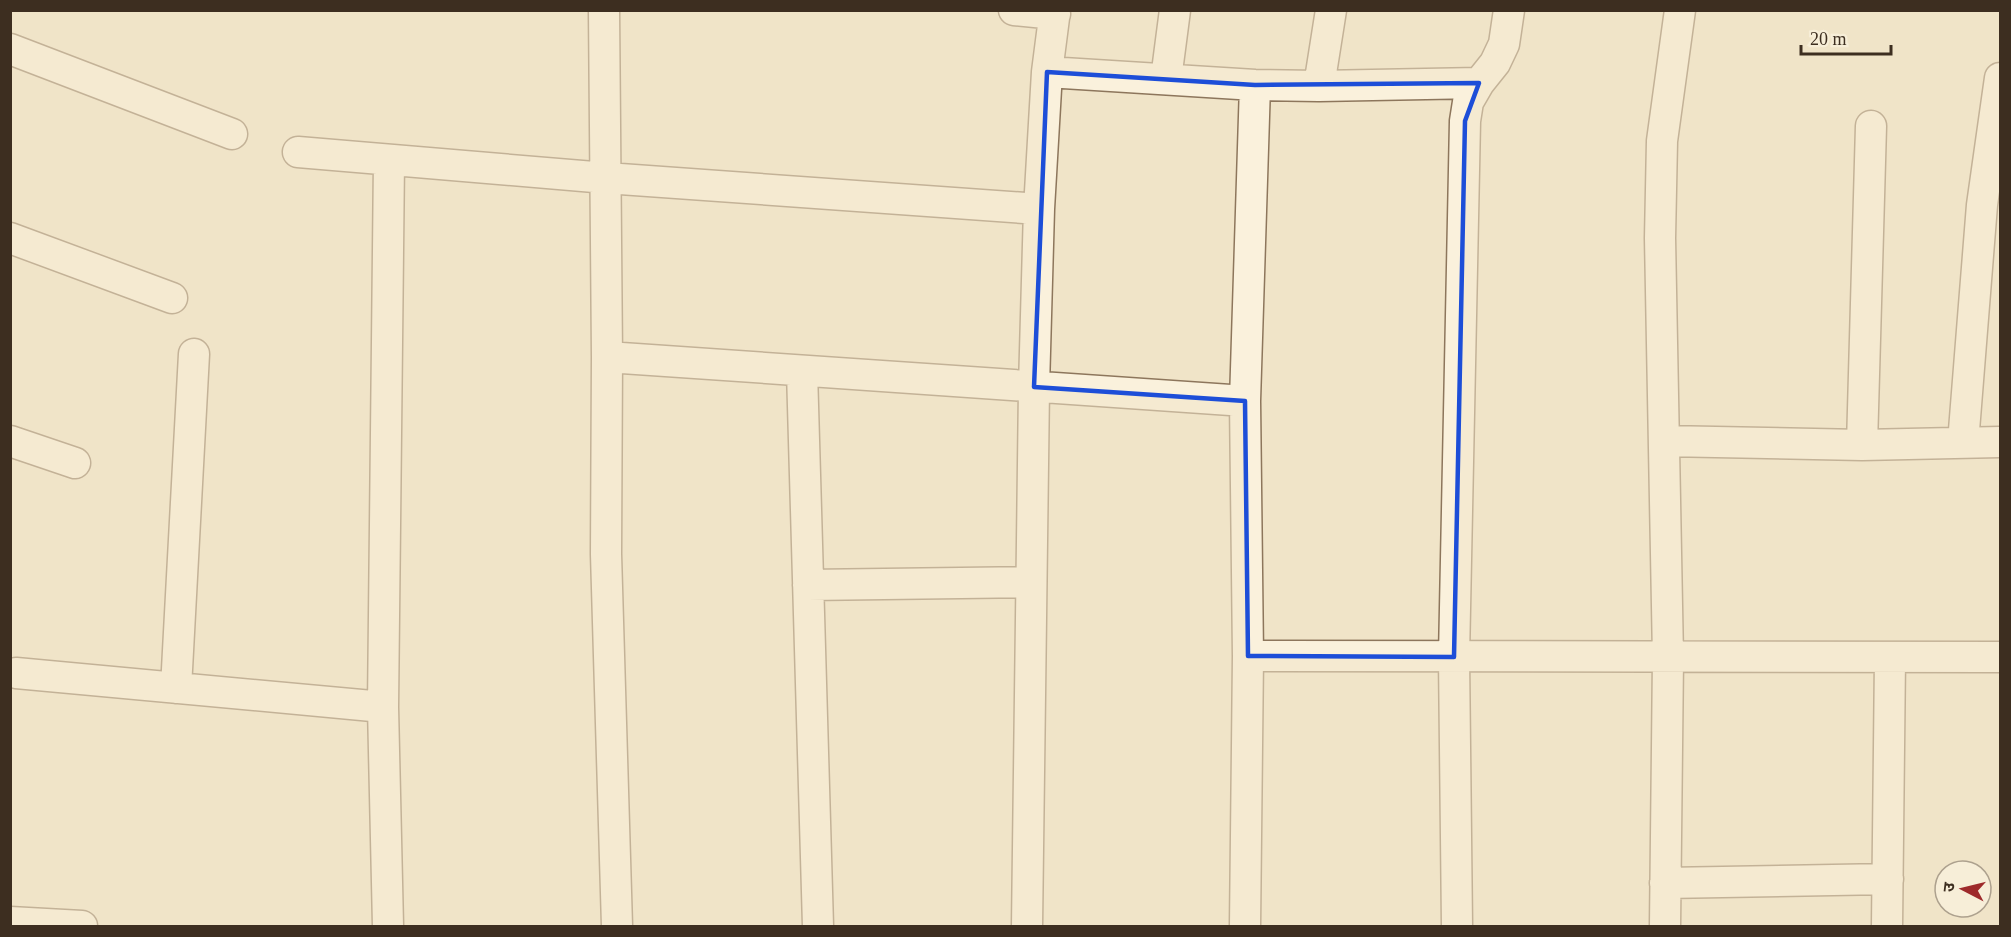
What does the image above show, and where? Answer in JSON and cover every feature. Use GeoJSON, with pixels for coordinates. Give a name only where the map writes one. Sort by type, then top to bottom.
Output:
{"type":"FeatureCollection","features":[{"type":"Feature","properties":{"kind":"street"},"geometry":{"type":"LineString","coordinates":[[604,10],[606,554],[617,927]]}},
{"type":"Feature","properties":{"kind":"street"},"geometry":{"type":"LineString","coordinates":[[1014,10],[1055,12],[1047,72],[1039,209],[1034,387],[1027,927]]}},
{"type":"Feature","properties":{"kind":"street"},"geometry":{"type":"LineString","coordinates":[[1166,79],[1175,10]]}},
{"type":"Feature","properties":{"kind":"street"},"geometry":{"type":"LineString","coordinates":[[1319,86],[1331,10]]}},
{"type":"Feature","properties":{"kind":"street"},"geometry":{"type":"LineString","coordinates":[[1457,927],[1454,657],[1465,121],[1468,102],[1479,83],[1496,63],[1504,44],[1509,10]]}},
{"type":"Feature","properties":{"kind":"street"},"geometry":{"type":"LineString","coordinates":[[1665,927],[1668,658],[1660,238],[1662,141],[1680,10]]}},
{"type":"Feature","properties":{"kind":"street"},"geometry":{"type":"LineString","coordinates":[[10,49],[232,135]]}},
{"type":"Feature","properties":{"kind":"street"},"geometry":{"type":"LineString","coordinates":[[1047,72],[1255,85],[1479,83]]}},
{"type":"Feature","properties":{"kind":"street"},"geometry":{"type":"LineString","coordinates":[[1963,443],[1982,205],[2001,78]]}},
{"type":"Feature","properties":{"kind":"street"},"geometry":{"type":"LineString","coordinates":[[1245,927],[1248,656],[1245,401],[1255,85]]}},
{"type":"Feature","properties":{"kind":"street"},"geometry":{"type":"LineString","coordinates":[[1862,445],[1871,126]]}},
{"type":"Feature","properties":{"kind":"street"},"geometry":{"type":"LineString","coordinates":[[298,152],[606,178],[1039,209]]}},
{"type":"Feature","properties":{"kind":"street"},"geometry":{"type":"LineString","coordinates":[[388,927],[383,707],[389,160]]}},
{"type":"Feature","properties":{"kind":"street"},"geometry":{"type":"LineString","coordinates":[[10,238],[172,298]]}},
{"type":"Feature","properties":{"kind":"street"},"geometry":{"type":"LineString","coordinates":[[176,688],[194,354]]}},
{"type":"Feature","properties":{"kind":"street"},"geometry":{"type":"LineString","coordinates":[[607,357],[1245,401]]}},
{"type":"Feature","properties":{"kind":"street"},"geometry":{"type":"LineString","coordinates":[[802,370],[818,927]]}},
{"type":"Feature","properties":{"kind":"street"},"geometry":{"type":"LineString","coordinates":[[10,441],[75,463]]}},
{"type":"Feature","properties":{"kind":"street"},"geometry":{"type":"LineString","coordinates":[[1664,441],[1862,445],[2001,442]]}},
{"type":"Feature","properties":{"kind":"street"},"geometry":{"type":"LineString","coordinates":[[808,585],[1032,582]]}},
{"type":"Feature","properties":{"kind":"street"},"geometry":{"type":"LineString","coordinates":[[1248,656],[2001,657]]}},
{"type":"Feature","properties":{"kind":"street"},"geometry":{"type":"LineString","coordinates":[[1887,927],[1890,658]]}},
{"type":"Feature","properties":{"kind":"street"},"geometry":{"type":"LineString","coordinates":[[16,673],[383,707]]}},
{"type":"Feature","properties":{"kind":"street"},"geometry":{"type":"LineString","coordinates":[[1665,883],[1888,879]]}},
{"type":"Feature","properties":{"kind":"street"},"geometry":{"type":"LineString","coordinates":[[10,922],[82,927]]}},
{"type":"Feature","properties":{"kind":"highlighted area"},"geometry":{"type":"Polygon","coordinates":[[[1047,72],[1255,85],[1479,83],[1465,121],[1454,657],[1248,656],[1245,401],[1034,387],[1047,72]]]}}]}
